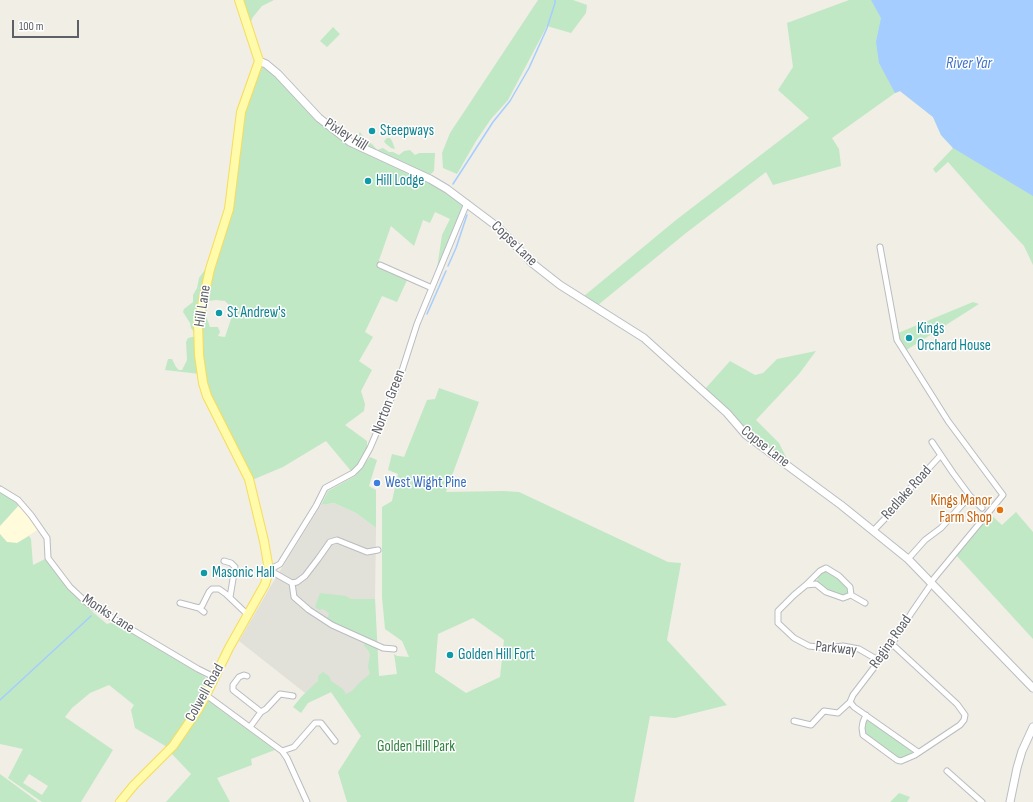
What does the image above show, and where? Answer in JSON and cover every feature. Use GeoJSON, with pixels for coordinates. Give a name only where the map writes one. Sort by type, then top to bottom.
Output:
{"type":"FeatureCollection","features":[{"type":"Feature","properties":{"kind":"main road"},"geometry":{"type":"LineString","coordinates":[[239,0],[259,61]]}},
{"type":"Feature","properties":{"kind":"main road","name":"Hill Lane"},"geometry":{"type":"LineString","coordinates":[[259,61],[241,112],[229,209],[210,269],[198,323],[199,355],[203,383],[207,396],[249,479],[264,541],[269,570]]}},
{"type":"Feature","properties":{"kind":"main road","name":"Colwell Road"},"geometry":{"type":"LineString","coordinates":[[120,802],[134,785],[173,746],[206,695],[214,677],[265,584],[269,570]]}},
{"type":"Feature","properties":{"kind":"street","name":"Pixley Hill"},"geometry":{"type":"LineString","coordinates":[[259,61],[266,64],[278,74],[319,118],[350,142],[430,179],[468,203]]}},
{"type":"Feature","properties":{"kind":"street","name":"Norton Green"},"geometry":{"type":"LineString","coordinates":[[269,570],[280,564],[316,506],[325,488],[353,473],[360,466],[370,448],[399,380],[417,324],[468,203]]}},
{"type":"Feature","properties":{"kind":"street","name":"Copse Lane"},"geometry":{"type":"LineString","coordinates":[[468,203],[499,228],[532,263],[560,285],[644,338],[727,414],[746,436],[798,472],[908,558],[1033,688]]}},
{"type":"Feature","properties":{"kind":"street","name":"Regina Road"},"geometry":{"type":"LineString","coordinates":[[850,702],[853,695],[878,660],[892,644],[932,583],[1003,495],[948,421],[897,340],[880,247]]}},
{"type":"Feature","properties":{"kind":"street"},"geometry":{"type":"LineString","coordinates":[[380,265],[432,288]]}},
{"type":"Feature","properties":{"kind":"street"},"geometry":{"type":"LineString","coordinates":[[932,442],[940,456],[970,496],[982,508]]}},
{"type":"Feature","properties":{"kind":"street","name":"Redlake Road"},"geometry":{"type":"LineString","coordinates":[[874,530],[898,505],[905,494],[940,456]]}},
{"type":"Feature","properties":{"kind":"street","name":"Monks Lane"},"geometry":{"type":"LineString","coordinates":[[0,489],[18,500],[31,515],[47,538],[48,558],[70,587],[87,603],[175,656],[214,677]]}},
{"type":"Feature","properties":{"kind":"street"},"geometry":{"type":"LineString","coordinates":[[908,558],[925,540],[941,528],[970,496]]}},
{"type":"Feature","properties":{"kind":"street"},"geometry":{"type":"LineString","coordinates":[[269,570],[292,583],[298,582],[305,576],[330,542],[337,540],[367,552],[378,550]]}},
{"type":"Feature","properties":{"kind":"street"},"geometry":{"type":"LineString","coordinates":[[224,561],[231,563],[235,567],[230,597]]}},
{"type":"Feature","properties":{"kind":"street","name":"Parkway"},"geometry":{"type":"LineString","coordinates":[[851,595],[850,586],[839,576],[826,568],[820,571],[778,611],[778,623],[794,638],[809,646],[827,648],[843,646],[859,649],[878,660]]}},
{"type":"Feature","properties":{"kind":"street"},"geometry":{"type":"LineString","coordinates":[[292,583],[294,597],[309,610],[332,625],[383,648],[394,649]]}},
{"type":"Feature","properties":{"kind":"street"},"geometry":{"type":"LineString","coordinates":[[806,584],[816,584],[826,592],[843,598],[851,595],[865,603]]}},
{"type":"Feature","properties":{"kind":"street"},"geometry":{"type":"LineString","coordinates":[[199,608],[202,606],[212,589],[219,589],[230,597],[248,615]]}},
{"type":"Feature","properties":{"kind":"street"},"geometry":{"type":"LineString","coordinates":[[180,602],[199,608],[204,612]]}},
{"type":"Feature","properties":{"kind":"street"},"geometry":{"type":"LineString","coordinates":[[866,715],[862,722],[863,735],[897,760],[915,755],[960,725],[964,720],[965,715],[957,704],[892,644]]}},
{"type":"Feature","properties":{"kind":"street"},"geometry":{"type":"LineString","coordinates":[[247,676],[244,674],[239,677],[233,685],[233,690],[261,712]]}},
{"type":"Feature","properties":{"kind":"street"},"geometry":{"type":"LineString","coordinates":[[250,728],[261,712],[266,709],[279,692],[293,696]]}},
{"type":"Feature","properties":{"kind":"street"},"geometry":{"type":"LineString","coordinates":[[206,695],[282,751],[287,758],[307,802]]}},
{"type":"Feature","properties":{"kind":"street"},"geometry":{"type":"LineString","coordinates":[[794,722],[812,727],[824,711],[838,712],[850,702],[854,707],[918,752]]}},
{"type":"Feature","properties":{"kind":"street"},"geometry":{"type":"LineString","coordinates":[[282,751],[294,747],[315,723],[321,723],[335,741]]}},
{"type":"Feature","properties":{"kind":"street"},"geometry":{"type":"LineString","coordinates":[[1010,802],[1015,773],[1022,751],[1033,727]]}},
{"type":"Feature","properties":{"kind":"street"},"geometry":{"type":"LineString","coordinates":[[947,771],[982,802]]}},
{"type":"Feature","properties":{"kind":"shaded area"},"geometry":{"type":"Polygon","coordinates":[[[334,503],[356,513],[376,528],[375,599],[378,676],[341,706],[331,692],[314,700],[239,641],[321,505],[334,503]]]}},
{"type":"Feature","properties":{"kind":"shaded area"},"geometry":{"type":"Polygon","coordinates":[[[19,505],[39,529],[17,543],[6,542],[0,534],[0,526],[19,505]]]}},
{"type":"Feature","properties":{"kind":"green space"},"geometry":{"type":"Polygon","coordinates":[[[243,0],[274,0],[262,6],[250,23],[243,0]]]}},
{"type":"Feature","properties":{"kind":"green space"},"geometry":{"type":"Polygon","coordinates":[[[538,0],[573,0],[587,5],[586,13],[571,33],[547,26],[508,100],[491,119],[457,174],[443,168],[442,153],[450,133],[538,0]]]}},
{"type":"Feature","properties":{"kind":"green space"},"geometry":{"type":"Polygon","coordinates":[[[849,0],[881,0],[1033,181],[1033,265],[1024,246],[948,162],[936,173],[933,169],[953,148],[941,135],[933,117],[900,91],[832,138],[839,149],[841,166],[773,185],[766,172],[686,233],[598,305],[584,296],[676,220],[809,118],[778,90],[793,67],[787,23],[849,0]]]}},
{"type":"Feature","properties":{"kind":"green space"},"geometry":{"type":"Polygon","coordinates":[[[333,27],[340,34],[327,47],[320,41],[333,27]]]}},
{"type":"Feature","properties":{"kind":"green space"},"geometry":{"type":"Polygon","coordinates":[[[265,67],[352,145],[360,132],[364,138],[377,150],[383,148],[389,152],[399,155],[404,151],[410,150],[415,155],[419,153],[435,153],[434,171],[430,175],[428,182],[466,206],[440,269],[437,268],[442,235],[450,219],[435,212],[430,223],[423,220],[414,246],[391,226],[377,266],[408,278],[397,302],[382,296],[365,332],[373,337],[359,361],[372,370],[361,391],[365,404],[364,411],[345,425],[367,441],[367,450],[358,464],[351,471],[326,441],[283,467],[252,480],[210,395],[195,333],[183,312],[184,309],[193,302],[193,295],[197,288],[199,278],[208,268],[231,211],[243,112],[259,68],[265,67]],[[209,301],[206,316],[210,327],[218,327],[220,332],[218,336],[225,337],[234,310],[225,301],[209,301]]]}},
{"type":"Feature","properties":{"kind":"green space"},"geometry":{"type":"Polygon","coordinates":[[[387,138],[390,138],[395,149],[391,148],[385,143],[384,141],[387,138]]]}},
{"type":"Feature","properties":{"kind":"green space"},"geometry":{"type":"Polygon","coordinates":[[[973,302],[979,304],[905,351],[899,340],[898,333],[973,302]]]}},
{"type":"Feature","properties":{"kind":"green space"},"geometry":{"type":"Polygon","coordinates":[[[197,337],[200,374],[165,370],[168,359],[172,359],[176,367],[179,370],[182,370],[187,360],[186,342],[188,338],[197,337]]]}},
{"type":"Feature","properties":{"kind":"green space"},"geometry":{"type":"Polygon","coordinates":[[[816,351],[799,374],[756,420],[779,443],[789,463],[747,432],[705,389],[730,361],[755,375],[763,373],[777,359],[816,351]]]}},
{"type":"Feature","properties":{"kind":"green space","name":"Golden Hill Park"},"geometry":{"type":"Polygon","coordinates":[[[439,388],[479,402],[446,492],[519,492],[668,562],[681,563],[667,640],[727,705],[675,718],[650,716],[634,802],[347,802],[338,772],[361,736],[331,692],[308,703],[301,713],[293,707],[318,681],[318,676],[323,672],[329,676],[331,681],[343,689],[346,694],[352,691],[370,674],[368,667],[370,654],[364,646],[366,638],[327,619],[329,613],[323,609],[319,610],[315,607],[320,593],[346,596],[351,599],[375,599],[379,676],[397,674],[394,654],[397,656],[409,657],[402,641],[385,629],[382,597],[382,507],[392,501],[398,474],[388,470],[392,454],[404,457],[427,400],[435,399],[439,388]],[[473,618],[438,634],[435,672],[466,693],[500,677],[504,640],[473,618]]]}},
{"type":"Feature","properties":{"kind":"green space"},"geometry":{"type":"Polygon","coordinates":[[[370,457],[377,460],[369,486],[376,490],[376,528],[356,513],[334,503],[321,505],[328,491],[355,476],[370,457]]]}},
{"type":"Feature","properties":{"kind":"green space"},"geometry":{"type":"Polygon","coordinates":[[[0,491],[19,505],[0,526],[0,491]]]}},
{"type":"Feature","properties":{"kind":"green space"},"geometry":{"type":"Polygon","coordinates":[[[1016,512],[1033,532],[1033,639],[956,555],[990,514],[1002,525],[1016,512]]]}},
{"type":"Feature","properties":{"kind":"green space"},"geometry":{"type":"Polygon","coordinates":[[[0,534],[7,542],[17,543],[29,536],[31,539],[33,565],[45,559],[68,588],[107,624],[113,622],[205,677],[207,681],[198,703],[167,747],[135,728],[131,710],[134,705],[109,685],[90,693],[72,708],[65,717],[113,750],[81,802],[42,802],[8,778],[23,749],[0,744],[0,534]],[[29,774],[23,783],[42,795],[48,786],[29,774]]]}},
{"type":"Feature","properties":{"kind":"green space"},"geometry":{"type":"Polygon","coordinates":[[[826,568],[850,587],[851,595],[843,598],[816,584],[820,571],[826,568]]]}},
{"type":"Feature","properties":{"kind":"green space"},"geometry":{"type":"Polygon","coordinates":[[[206,695],[222,707],[218,708],[275,750],[251,759],[252,765],[217,778],[230,802],[166,802],[191,774],[171,753],[206,695]]]}},
{"type":"Feature","properties":{"kind":"green space"},"geometry":{"type":"Polygon","coordinates":[[[866,719],[913,751],[912,754],[899,759],[864,734],[866,719]]]}},
{"type":"Feature","properties":{"kind":"green space"},"geometry":{"type":"Polygon","coordinates":[[[0,774],[15,785],[38,802],[0,802],[0,774]]]}},
{"type":"Feature","properties":{"kind":"green space"},"geometry":{"type":"Polygon","coordinates":[[[899,793],[910,797],[907,802],[890,802],[899,793]]]}},
{"type":"Feature","properties":{"kind":"water","name":"River Yar"},"geometry":{"type":"Polygon","coordinates":[[[871,0],[1033,0],[1033,196],[953,148],[941,135],[933,117],[900,91],[895,93],[879,63],[876,42],[881,18],[871,0]]]}},
{"type":"Feature","properties":{"kind":"waterway"},"geometry":{"type":"LineString","coordinates":[[453,184],[493,122],[510,101],[529,68],[547,28],[555,0]]}},
{"type":"Feature","properties":{"kind":"waterway"},"geometry":{"type":"LineString","coordinates":[[448,266],[456,248],[467,215]]}},
{"type":"Feature","properties":{"kind":"waterway"},"geometry":{"type":"LineString","coordinates":[[427,314],[446,271]]}},
{"type":"Feature","properties":{"kind":"waterway"},"geometry":{"type":"LineString","coordinates":[[0,700],[91,616]]}},
{"type":"Feature","properties":{"kind":"place","name":"Steepways"},"geometry":{"type":"Point","coordinates":[372,131]}},
{"type":"Feature","properties":{"kind":"place","name":"Hill Lodge"},"geometry":{"type":"Point","coordinates":[368,181]}},
{"type":"Feature","properties":{"kind":"place","name":"St Andrew's"},"geometry":{"type":"Point","coordinates":[219,313]}},
{"type":"Feature","properties":{"kind":"place","name":"Kings Orchard House"},"geometry":{"type":"Point","coordinates":[909,338]}},
{"type":"Feature","properties":{"kind":"place","name":"West Wight Pine"},"geometry":{"type":"Point","coordinates":[377,483]}},
{"type":"Feature","properties":{"kind":"place","name":"Kings Manor Farm Shop"},"geometry":{"type":"Point","coordinates":[1000,510]}},
{"type":"Feature","properties":{"kind":"place","name":"Masonic Hall"},"geometry":{"type":"Point","coordinates":[204,573]}},
{"type":"Feature","properties":{"kind":"place","name":"Golden Hill Fort"},"geometry":{"type":"Point","coordinates":[450,655]}}]}
